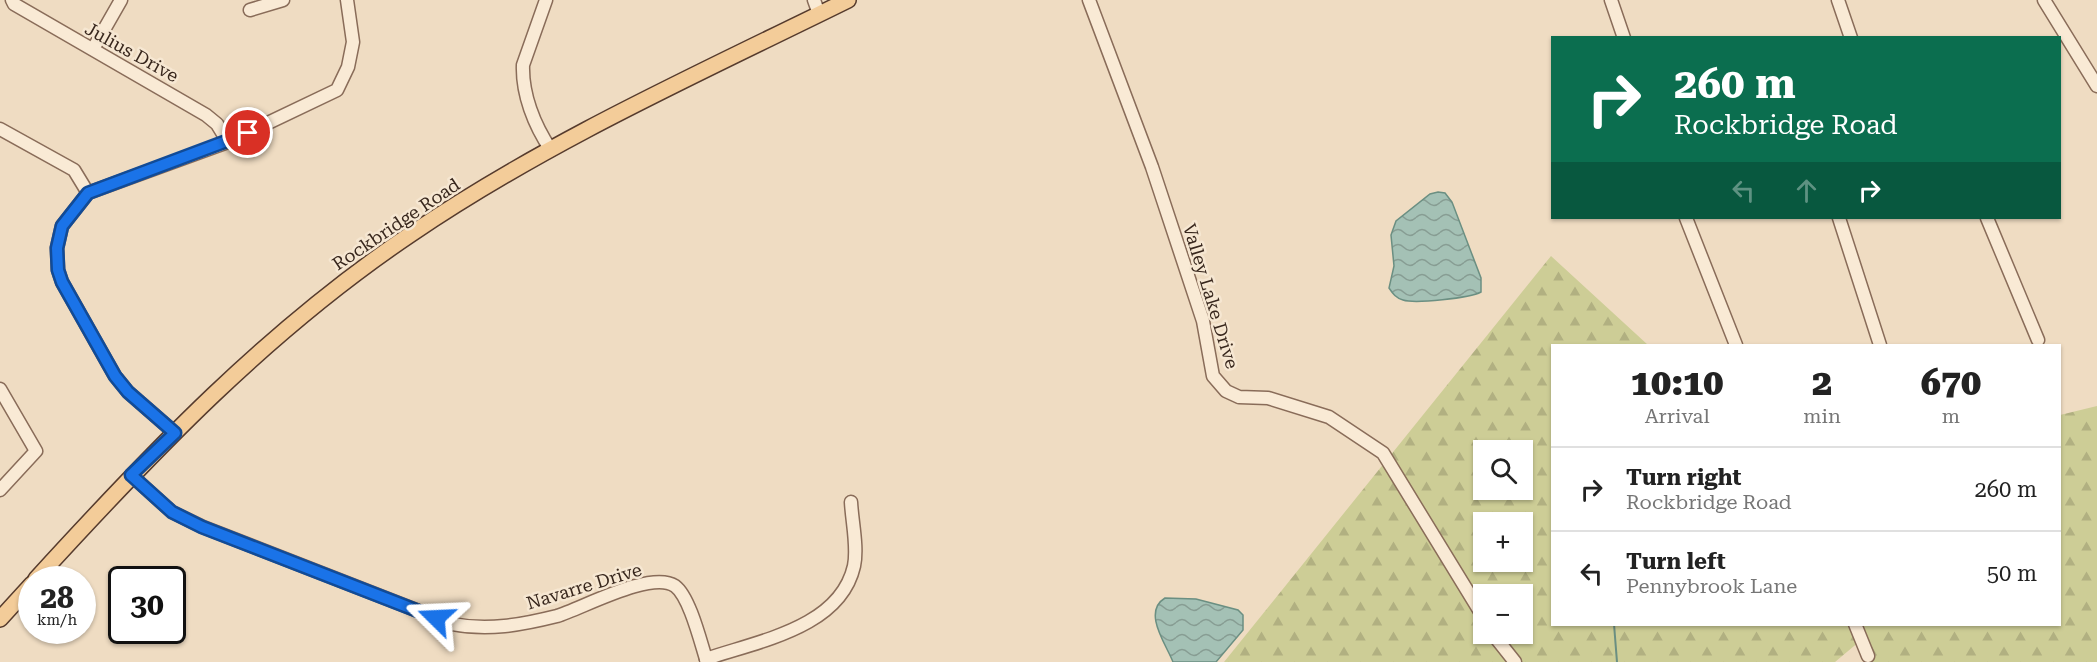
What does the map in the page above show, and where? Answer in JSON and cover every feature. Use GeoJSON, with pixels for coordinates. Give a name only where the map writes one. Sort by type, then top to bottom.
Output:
{"type":"FeatureCollection","features":[{"type":"Feature","properties":{"kind":"main road","name":"Rockbridge Road"},"geometry":{"type":"LineString","coordinates":[[48,566],[131,475],[218,388],[327,295],[411,234],[539,153],[550,150],[817,7],[848,0]]}},
{"type":"Feature","properties":{"kind":"main road"},"geometry":{"type":"LineString","coordinates":[[0,619],[18,599]]}},
{"type":"Feature","properties":{"kind":"street","name":"Julius Drive"},"geometry":{"type":"LineString","coordinates":[[12,0],[14,4],[65,36],[93,49],[206,115],[217,124],[228,142]]}},
{"type":"Feature","properties":{"kind":"street"},"geometry":{"type":"LineString","coordinates":[[93,49],[121,0]]}},
{"type":"Feature","properties":{"kind":"street"},"geometry":{"type":"LineString","coordinates":[[250,10],[283,0]]}},
{"type":"Feature","properties":{"kind":"street"},"geometry":{"type":"LineString","coordinates":[[175,433],[128,392],[115,376],[58,270],[57,248],[62,226],[88,193],[228,142],[337,90],[348,67],[353,42],[352,16],[347,0]]}},
{"type":"Feature","properties":{"kind":"street"},"geometry":{"type":"LineString","coordinates":[[546,0],[523,65],[523,75],[527,98],[541,136],[550,150]]}},
{"type":"Feature","properties":{"kind":"street","name":"Valley Lake Drive"},"geometry":{"type":"LineString","coordinates":[[1089,0],[1152,167],[1203,321],[1213,376],[1226,391],[1239,397],[1268,398],[1329,417],[1383,453],[1473,600]]}},
{"type":"Feature","properties":{"kind":"street"},"geometry":{"type":"LineString","coordinates":[[1611,0],[1623,36]]}},
{"type":"Feature","properties":{"kind":"street"},"geometry":{"type":"LineString","coordinates":[[1838,0],[1850,36]]}},
{"type":"Feature","properties":{"kind":"street"},"geometry":{"type":"LineString","coordinates":[[2044,0],[2097,86]]}},
{"type":"Feature","properties":{"kind":"street"},"geometry":{"type":"LineString","coordinates":[[0,129],[74,170],[88,193]]}},
{"type":"Feature","properties":{"kind":"street"},"geometry":{"type":"LineString","coordinates":[[1686,219],[1736,344]]}},
{"type":"Feature","properties":{"kind":"street"},"geometry":{"type":"LineString","coordinates":[[1839,219],[1880,344]]}},
{"type":"Feature","properties":{"kind":"street"},"geometry":{"type":"LineString","coordinates":[[1987,219],[2038,340]]}},
{"type":"Feature","properties":{"kind":"street"},"geometry":{"type":"LineString","coordinates":[[0,389],[36,451],[0,489]]}},
{"type":"Feature","properties":{"kind":"street","name":"Navarre Drive"},"geometry":{"type":"LineString","coordinates":[[131,475],[172,512],[202,527],[461,626],[478,629],[541,619],[630,588],[664,582],[675,586],[684,596],[707,660]]}},
{"type":"Feature","properties":{"kind":"street"},"geometry":{"type":"LineString","coordinates":[[707,660],[809,623],[831,608],[846,587],[855,564],[851,502]]}},
{"type":"Feature","properties":{"kind":"street"},"geometry":{"type":"LineString","coordinates":[[1856,626],[1868,656]]}},
{"type":"Feature","properties":{"kind":"street"},"geometry":{"type":"LineString","coordinates":[[1501,644],[1515,662]]}},
{"type":"Feature","properties":{"kind":"green space"},"geometry":{"type":"Polygon","coordinates":[[[1551,256],[1647,344],[1551,344],[1551,626],[2061,626],[2061,415],[2097,406],[2097,662],[1867,662],[1860,641],[1835,662],[1224,662],[1551,256]]]}},
{"type":"Feature","properties":{"kind":"water"},"geometry":{"type":"Polygon","coordinates":[[[1445,193],[1452,202],[1481,278],[1481,292],[1442,300],[1403,300],[1395,296],[1389,288],[1394,266],[1391,235],[1396,221],[1430,194],[1445,193]]]}},
{"type":"Feature","properties":{"kind":"water"},"geometry":{"type":"Polygon","coordinates":[[[1165,598],[1196,599],[1238,610],[1243,615],[1243,630],[1216,662],[1173,662],[1161,638],[1156,620],[1158,604],[1165,598]]]}},
{"type":"Feature","properties":{"kind":"waterway"},"geometry":{"type":"LineString","coordinates":[[1614,626],[1617,662]]}},
{"type":"Feature","properties":{"kind":"route"},"geometry":{"type":"LineString","coordinates":[[248,133],[88,193],[62,226],[57,248],[58,270],[62,282],[115,376],[128,392],[175,433],[131,475],[172,512],[202,527],[436,618]]}}]}
